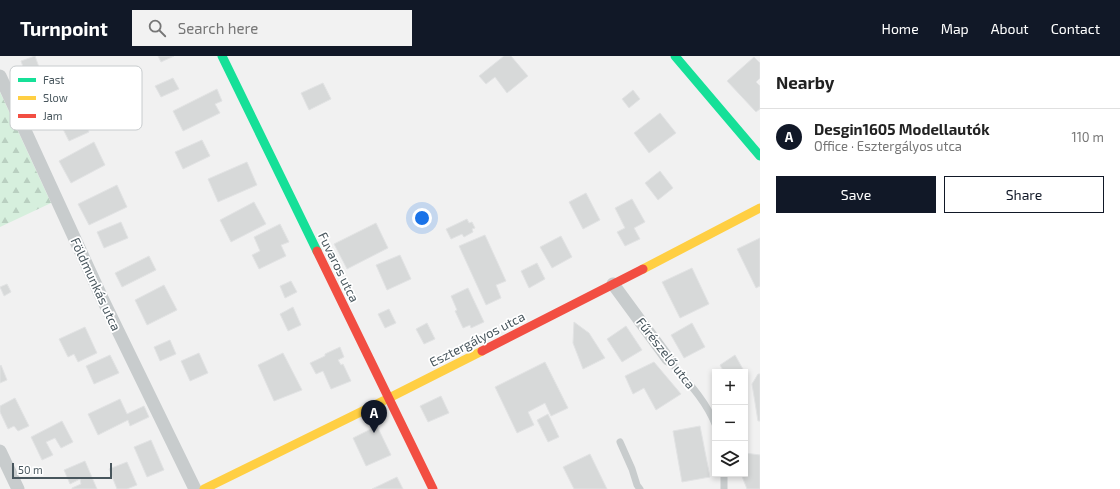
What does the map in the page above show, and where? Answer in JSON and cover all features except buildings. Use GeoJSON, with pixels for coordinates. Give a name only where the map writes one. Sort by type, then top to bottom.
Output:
{"type":"FeatureCollection","features":[{"type":"Feature","properties":{"kind":"street","name":"Fuvaros utca"},"geometry":{"type":"LineString","coordinates":[[222,56],[433,489]]}},
{"type":"Feature","properties":{"kind":"street"},"geometry":{"type":"LineString","coordinates":[[675,56],[760,156]]}},
{"type":"Feature","properties":{"kind":"street","name":"Földmunkás utca"},"geometry":{"type":"LineString","coordinates":[[0,76],[10,98]]}},
{"type":"Feature","properties":{"kind":"street","name":"Földmunkás utca"},"geometry":{"type":"LineString","coordinates":[[25,130],[102,298],[195,489]]}},
{"type":"Feature","properties":{"kind":"street","name":"Esztergályos utca"},"geometry":{"type":"LineString","coordinates":[[204,489],[389,398],[760,208]]}},
{"type":"Feature","properties":{"kind":"street","name":"Fűrészelő utca"},"geometry":{"type":"LineString","coordinates":[[613,284],[668,359]]}},
{"type":"Feature","properties":{"kind":"street"},"geometry":{"type":"LineString","coordinates":[[0,451],[18,489]]}},
{"type":"Feature","properties":{"kind":"lane","name":"Fűrészelő utca"},"geometry":{"type":"LineString","coordinates":[[668,359],[701,399],[712,416]]}},
{"type":"Feature","properties":{"kind":"lane"},"geometry":{"type":"LineString","coordinates":[[620,442],[640,489]]}},
{"type":"Feature","properties":{"kind":"lane"},"geometry":{"type":"LineString","coordinates":[[716,489],[724,488],[724,477]]}},
{"type":"Feature","properties":{"kind":"green space"},"geometry":{"type":"Polygon","coordinates":[[[0,92],[10,114],[10,130],[17,130],[51,203],[0,227],[0,92]]]}},
{"type":"Feature","properties":{"kind":"traffic: fast"},"geometry":{"type":"LineString","coordinates":[[222,56],[317,251]]}},
{"type":"Feature","properties":{"kind":"traffic: fast"},"geometry":{"type":"LineString","coordinates":[[675,56],[760,156]]}},
{"type":"Feature","properties":{"kind":"traffic: slow"},"geometry":{"type":"LineString","coordinates":[[643,269],[760,208]]}},
{"type":"Feature","properties":{"kind":"traffic: slow"},"geometry":{"type":"LineString","coordinates":[[204,489],[482,351]]}},
{"type":"Feature","properties":{"kind":"traffic: jam"},"geometry":{"type":"LineString","coordinates":[[317,251],[433,489]]}},
{"type":"Feature","properties":{"kind":"traffic: jam"},"geometry":{"type":"LineString","coordinates":[[482,351],[643,269]]}},
{"type":"Feature","properties":{"kind":"place","name":"Desgin1605 Modellautók"},"geometry":{"type":"Point","coordinates":[374,433]}}]}
